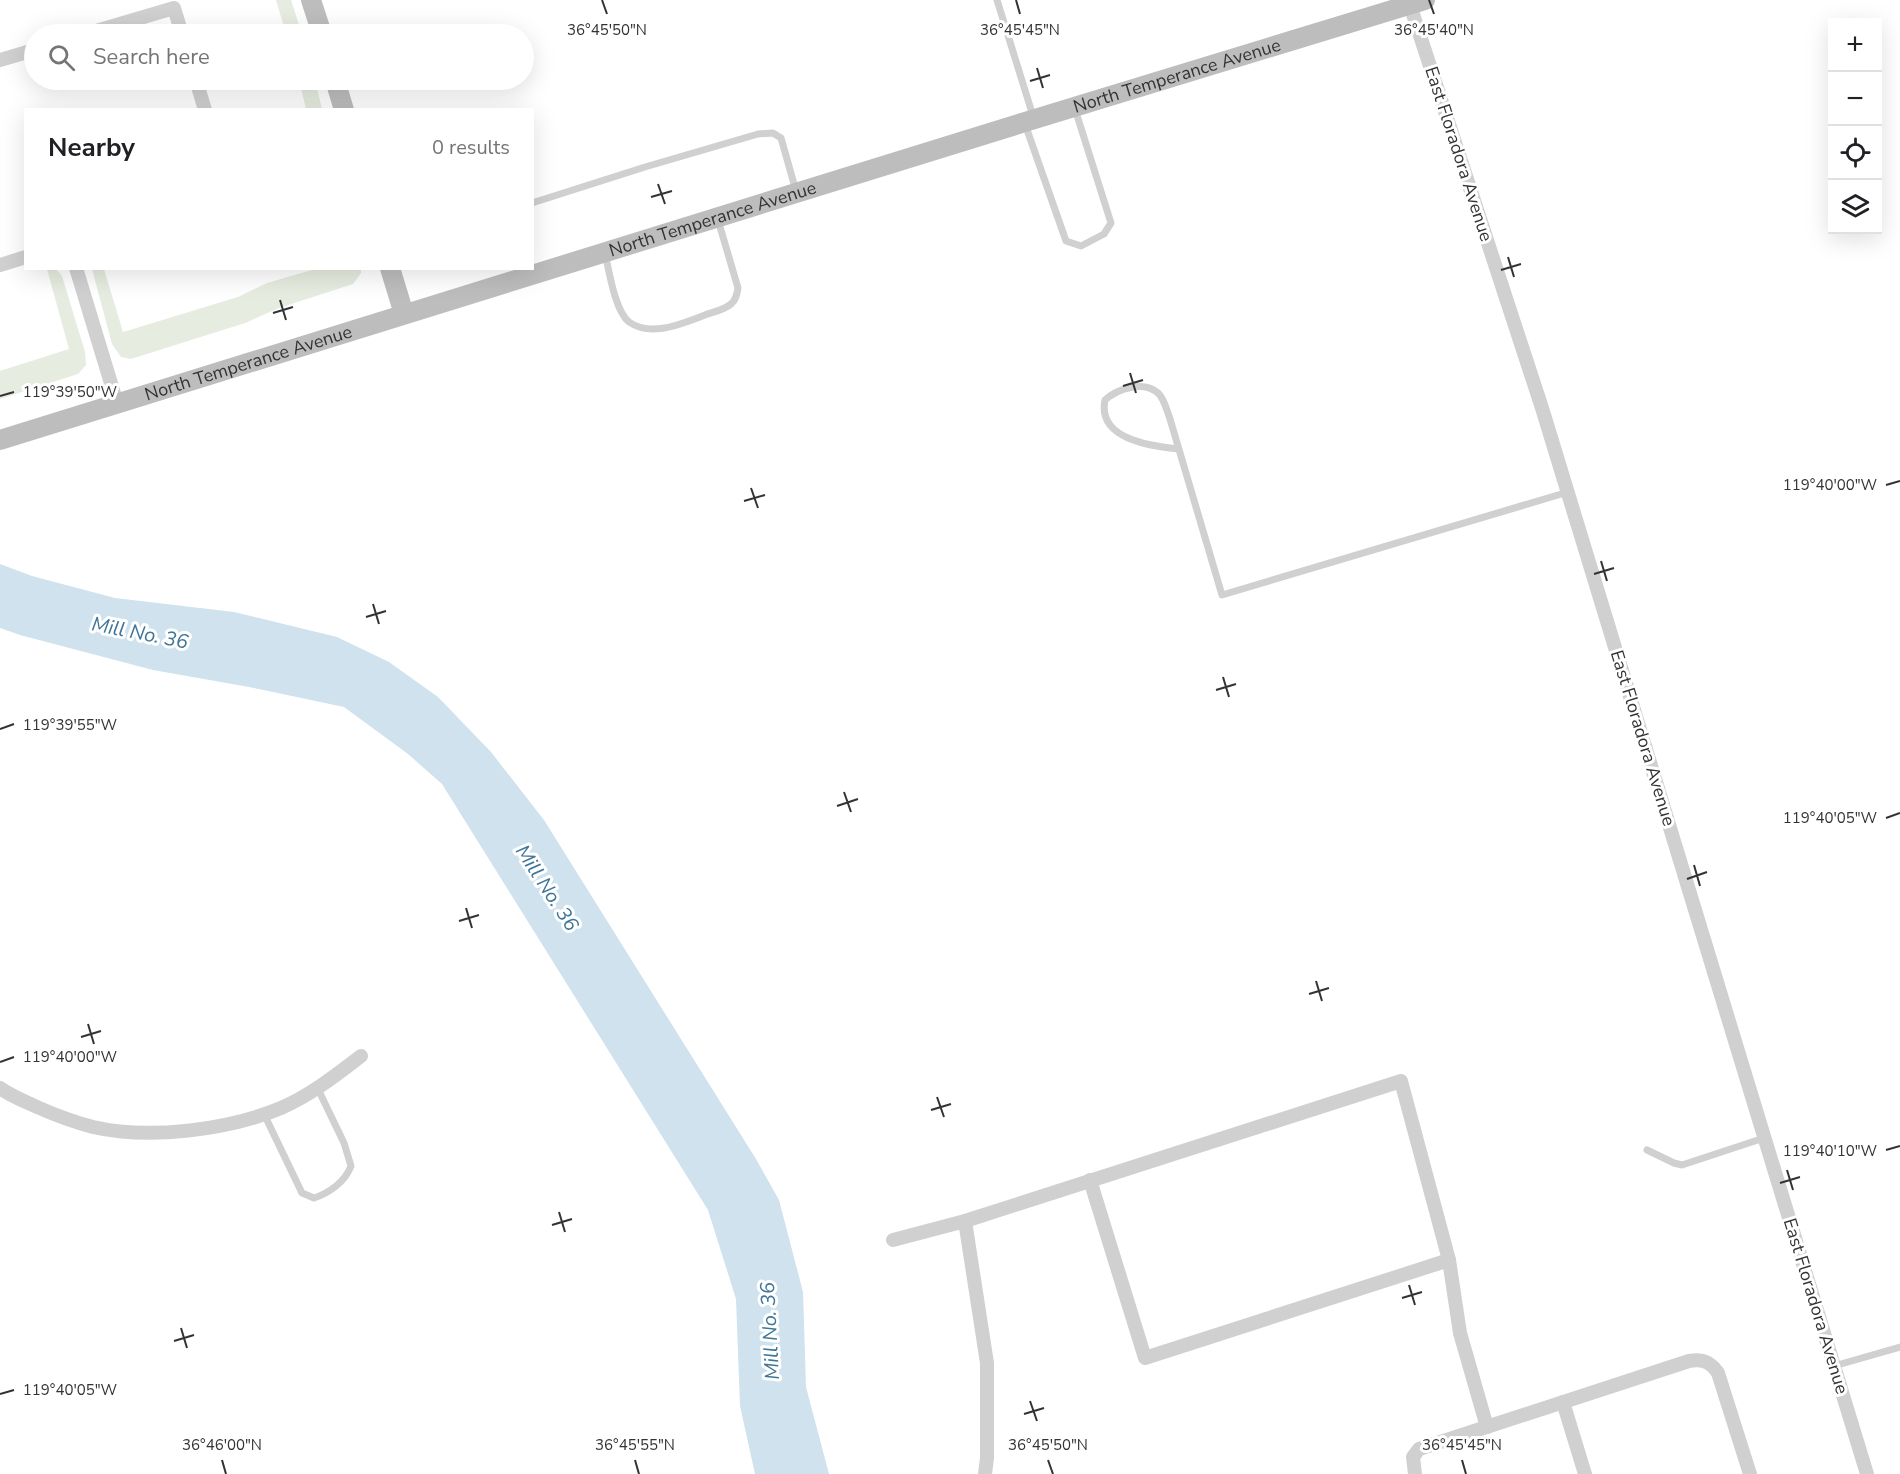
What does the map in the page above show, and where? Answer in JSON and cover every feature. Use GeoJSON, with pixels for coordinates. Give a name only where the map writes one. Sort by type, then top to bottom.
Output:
{"type":"FeatureCollection","features":[{"type":"Feature","properties":{"kind":"main road"},"geometry":{"type":"LineString","coordinates":[[311,0],[319,24]]}},
{"type":"Feature","properties":{"kind":"main road","name":"North Temperance Avenue"},"geometry":{"type":"LineString","coordinates":[[0,440],[1029,120],[1418,2]]}},
{"type":"Feature","properties":{"kind":"main road"},"geometry":{"type":"LineString","coordinates":[[338,90],[343,108]]}},
{"type":"Feature","properties":{"kind":"main road"},"geometry":{"type":"LineString","coordinates":[[391,270],[404,314]]}},
{"type":"Feature","properties":{"kind":"street","name":"East Floradora Avenue"},"geometry":{"type":"LineString","coordinates":[[1418,2],[1867,1474]]}},
{"type":"Feature","properties":{"kind":"street"},"geometry":{"type":"LineString","coordinates":[[115,24],[173,4],[179,24]]}},
{"type":"Feature","properties":{"kind":"street"},"geometry":{"type":"LineString","coordinates":[[0,60],[24,53]]}},
{"type":"Feature","properties":{"kind":"street"},"geometry":{"type":"LineString","coordinates":[[199,90],[205,108]]}},
{"type":"Feature","properties":{"kind":"street"},"geometry":{"type":"LineString","coordinates":[[0,265],[24,258]]}},
{"type":"Feature","properties":{"kind":"street"},"geometry":{"type":"LineString","coordinates":[[77,270],[117,404]]}},
{"type":"Feature","properties":{"kind":"street"},"geometry":{"type":"LineString","coordinates":[[0,1089],[52,1113],[93,1127],[120,1131],[171,1132],[208,1128],[246,1120],[282,1107],[318,1089],[361,1056]]}},
{"type":"Feature","properties":{"kind":"street"},"geometry":{"type":"LineString","coordinates":[[893,1240],[965,1221],[1401,1081],[1449,1260],[1460,1333],[1487,1427]]}},
{"type":"Feature","properties":{"kind":"street"},"geometry":{"type":"LineString","coordinates":[[1090,1180],[1145,1358],[1449,1260]]}},
{"type":"Feature","properties":{"kind":"street"},"geometry":{"type":"LineString","coordinates":[[965,1221],[987,1363],[985,1474]]}},
{"type":"Feature","properties":{"kind":"street"},"geometry":{"type":"LineString","coordinates":[[1415,1474],[1413,1457],[1419,1449],[1699,1359],[1712,1364],[1718,1373],[1750,1474]]}},
{"type":"Feature","properties":{"kind":"street"},"geometry":{"type":"LineString","coordinates":[[1563,1402],[1585,1474]]}},
{"type":"Feature","properties":{"kind":"lane"},"geometry":{"type":"LineString","coordinates":[[997,0],[1029,120],[1066,241],[1081,246],[1104,234],[1111,223],[1074,107]]}},
{"type":"Feature","properties":{"kind":"lane"},"geometry":{"type":"LineString","coordinates":[[534,202],[758,134],[773,133],[782,138],[796,193]]}},
{"type":"Feature","properties":{"kind":"lane"},"geometry":{"type":"LineString","coordinates":[[604,253],[623,316],[631,323],[644,328],[674,326],[719,310],[731,304],[737,297],[738,288],[717,217]]}},
{"type":"Feature","properties":{"kind":"lane"},"geometry":{"type":"LineString","coordinates":[[1178,449],[1156,447],[1114,430],[1104,416],[1105,400],[1111,394],[1135,387],[1158,393],[1170,418],[1222,595],[1568,492]]}},
{"type":"Feature","properties":{"kind":"lane"},"geometry":{"type":"LineString","coordinates":[[264,1114],[302,1193],[314,1198],[321,1196],[346,1177],[351,1166],[344,1143],[318,1089]]}},
{"type":"Feature","properties":{"kind":"lane"},"geometry":{"type":"LineString","coordinates":[[1647,1150],[1682,1165],[1764,1138]]}},
{"type":"Feature","properties":{"kind":"lane"},"geometry":{"type":"LineString","coordinates":[[1834,1366],[1900,1347]]}},
{"type":"Feature","properties":{"kind":"shaded area"},"geometry":{"type":"Polygon","coordinates":[[[276,0],[291,0],[299,24],[283,24],[276,0]]]}},
{"type":"Feature","properties":{"kind":"shaded area"},"geometry":{"type":"Polygon","coordinates":[[[301,90],[317,90],[322,108],[306,108],[301,90]]]}},
{"type":"Feature","properties":{"kind":"shaded area"},"geometry":{"type":"Polygon","coordinates":[[[47,270],[57,270],[62,276],[85,352],[86,365],[78,374],[0,399],[0,371],[69,349],[47,270]]]}},
{"type":"Feature","properties":{"kind":"shaded area"},"geometry":{"type":"Polygon","coordinates":[[[92,270],[104,270],[123,332],[238,297],[267,283],[312,270],[361,270],[353,284],[279,308],[245,323],[131,359],[121,357],[112,344],[92,270]]]}},
{"type":"Feature","properties":{"kind":"water","name":"Mill No. 36"},"geometry":{"type":"Polygon","coordinates":[[[0,564],[32,576],[115,598],[234,612],[337,637],[389,662],[438,697],[491,752],[544,820],[756,1159],[779,1200],[803,1292],[806,1387],[829,1474],[755,1474],[740,1406],[736,1299],[708,1210],[442,784],[408,754],[344,707],[153,670],[0,628],[0,564]]]}}]}
